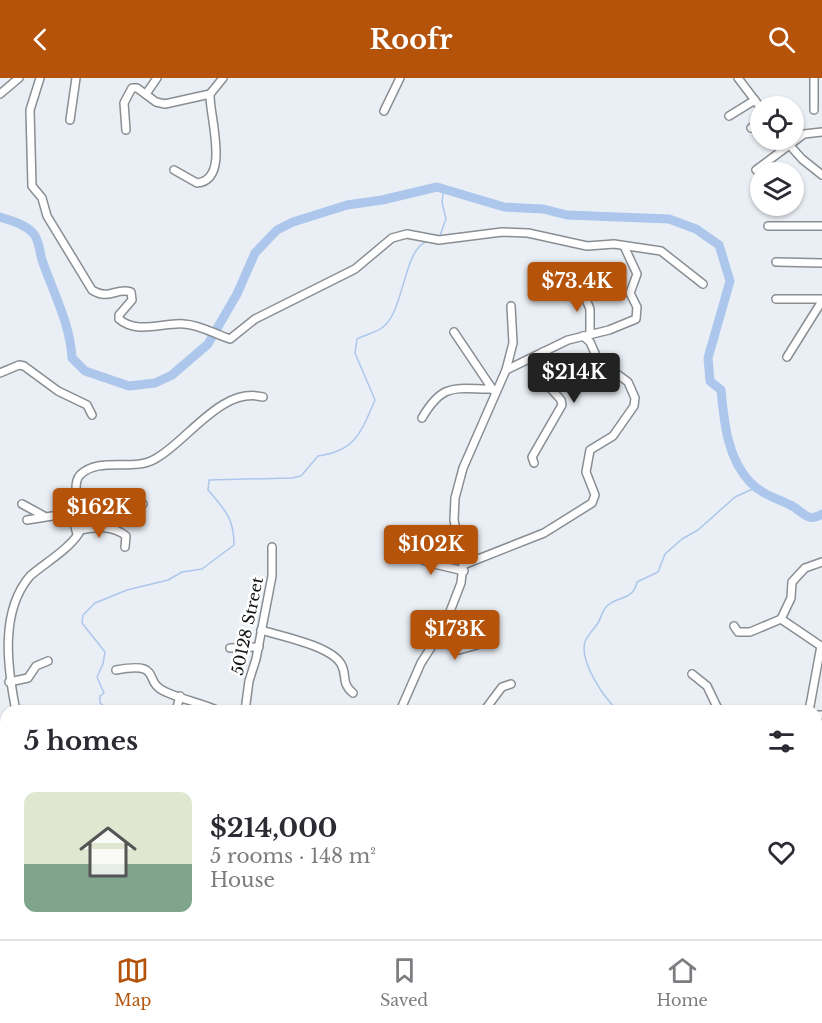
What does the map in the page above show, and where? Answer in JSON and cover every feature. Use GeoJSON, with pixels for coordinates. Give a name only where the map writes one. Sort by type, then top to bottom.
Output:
{"type":"FeatureCollection","features":[{"type":"Feature","properties":{"kind":"street"},"geometry":{"type":"LineString","coordinates":[[0,94],[19,78]]}},
{"type":"Feature","properties":{"kind":"street"},"geometry":{"type":"LineString","coordinates":[[40,78],[30,110],[32,186],[42,198],[47,216],[75,260],[86,284],[104,296],[126,290],[131,292],[132,300],[119,315],[119,319],[130,325],[153,328],[185,324],[230,339],[255,319],[355,269],[392,238],[407,234],[439,240],[517,232],[587,246],[614,244],[666,254],[703,284]]}},
{"type":"Feature","properties":{"kind":"street"},"geometry":{"type":"LineString","coordinates":[[70,120],[76,78]]}},
{"type":"Feature","properties":{"kind":"street"},"geometry":{"type":"LineString","coordinates":[[146,94],[157,78]]}},
{"type":"Feature","properties":{"kind":"street"},"geometry":{"type":"LineString","coordinates":[[126,130],[123,116],[124,100],[135,87],[165,104],[210,94],[223,78]]}},
{"type":"Feature","properties":{"kind":"street"},"geometry":{"type":"LineString","coordinates":[[384,111],[400,78]]}},
{"type":"Feature","properties":{"kind":"street"},"geometry":{"type":"LineString","coordinates":[[738,78],[752,96]]}},
{"type":"Feature","properties":{"kind":"street"},"geometry":{"type":"LineString","coordinates":[[814,78],[814,110]]}},
{"type":"Feature","properties":{"kind":"street"},"geometry":{"type":"LineString","coordinates":[[174,170],[197,183],[206,181],[213,172],[216,149],[210,119],[210,94]]}},
{"type":"Feature","properties":{"kind":"street"},"geometry":{"type":"LineString","coordinates":[[729,116],[750,103]]}},
{"type":"Feature","properties":{"kind":"street"},"geometry":{"type":"LineString","coordinates":[[804,134],[822,132]]}},
{"type":"Feature","properties":{"kind":"street"},"geometry":{"type":"LineString","coordinates":[[765,162],[778,150]]}},
{"type":"Feature","properties":{"kind":"street"},"geometry":{"type":"LineString","coordinates":[[795,150],[822,175]]}},
{"type":"Feature","properties":{"kind":"street"},"geometry":{"type":"LineString","coordinates":[[768,226],[822,226]]}},
{"type":"Feature","properties":{"kind":"street"},"geometry":{"type":"LineString","coordinates":[[506,370],[568,340],[587,336],[638,317],[637,307],[630,293],[637,277],[633,261],[624,246]]}},
{"type":"Feature","properties":{"kind":"street"},"geometry":{"type":"LineString","coordinates":[[633,261],[645,250]]}},
{"type":"Feature","properties":{"kind":"street"},"geometry":{"type":"LineString","coordinates":[[776,262],[822,262]]}},
{"type":"Feature","properties":{"kind":"street"},"geometry":{"type":"LineString","coordinates":[[407,554],[464,568],[544,533],[592,503],[594,492],[586,475],[590,450],[613,436],[634,406],[635,398],[628,382],[598,360],[587,336],[589,307],[580,285]]}},
{"type":"Feature","properties":{"kind":"street"},"geometry":{"type":"LineString","coordinates":[[776,299],[822,300]]}},
{"type":"Feature","properties":{"kind":"street"},"geometry":{"type":"LineString","coordinates":[[787,357],[822,300]]}},
{"type":"Feature","properties":{"kind":"street"},"geometry":{"type":"LineString","coordinates":[[403,705],[416,673],[448,618],[464,568],[454,520],[455,498],[463,468],[482,431],[494,391],[506,370],[513,343],[511,306]]}},
{"type":"Feature","properties":{"kind":"street"},"geometry":{"type":"LineString","coordinates":[[454,332],[494,391]]}},
{"type":"Feature","properties":{"kind":"street"},"geometry":{"type":"LineString","coordinates":[[534,463],[532,457],[562,405],[561,400],[552,390],[551,369],[543,352]]}},
{"type":"Feature","properties":{"kind":"street"},"geometry":{"type":"LineString","coordinates":[[0,374],[19,365],[24,366],[51,386],[87,405],[92,414]]}},
{"type":"Feature","properties":{"kind":"street"},"geometry":{"type":"LineString","coordinates":[[422,418],[435,398],[446,391],[494,391]]}},
{"type":"Feature","properties":{"kind":"street"},"geometry":{"type":"LineString","coordinates":[[79,533],[76,483],[81,474],[100,465],[145,464],[178,444],[192,427],[233,400],[254,395],[263,397]]}},
{"type":"Feature","properties":{"kind":"street"},"geometry":{"type":"LineString","coordinates":[[79,507],[117,497],[143,504]]}},
{"type":"Feature","properties":{"kind":"street"},"geometry":{"type":"LineString","coordinates":[[22,504],[44,516]]}},
{"type":"Feature","properties":{"kind":"street"},"geometry":{"type":"LineString","coordinates":[[27,520],[65,514],[74,523],[79,533]]}},
{"type":"Feature","properties":{"kind":"street"},"geometry":{"type":"LineString","coordinates":[[15,705],[9,682],[3,674],[2,628],[9,604],[18,586],[79,533],[95,527],[122,532],[126,536],[125,547]]}},
{"type":"Feature","properties":{"kind":"street","name":"50128 Street"},"geometry":{"type":"LineString","coordinates":[[246,705],[272,576],[272,547]]}},
{"type":"Feature","properties":{"kind":"street"},"geometry":{"type":"LineString","coordinates":[[734,626],[738,632],[745,633],[781,619],[791,598],[792,582],[805,568],[822,562]]}},
{"type":"Feature","properties":{"kind":"street"},"geometry":{"type":"LineString","coordinates":[[781,619],[821,646],[820,671],[811,692],[810,705]]}},
{"type":"Feature","properties":{"kind":"street"},"geometry":{"type":"LineString","coordinates":[[261,630],[327,651],[340,663],[344,683],[353,693]]}},
{"type":"Feature","properties":{"kind":"street"},"geometry":{"type":"LineString","coordinates":[[438,638],[459,650],[477,645]]}},
{"type":"Feature","properties":{"kind":"street"},"geometry":{"type":"LineString","coordinates":[[230,648],[259,647]]}},
{"type":"Feature","properties":{"kind":"street"},"geometry":{"type":"LineString","coordinates":[[9,682],[28,678],[36,666],[48,661]]}},
{"type":"Feature","properties":{"kind":"street"},"geometry":{"type":"LineString","coordinates":[[116,670],[143,668],[150,673],[162,690],[203,705]]}},
{"type":"Feature","properties":{"kind":"street"},"geometry":{"type":"LineString","coordinates":[[692,674],[707,686],[716,705]]}},
{"type":"Feature","properties":{"kind":"street"},"geometry":{"type":"LineString","coordinates":[[488,705],[502,687],[511,684]]}},
{"type":"Feature","properties":{"kind":"street"},"geometry":{"type":"LineString","coordinates":[[178,705],[180,696]]}},
{"type":"Feature","properties":{"kind":"waterway"},"geometry":{"type":"LineString","coordinates":[[0,217],[26,227],[37,239],[42,260],[65,320],[72,358],[85,371],[129,386],[155,383],[172,375],[208,344],[237,294],[255,253],[277,230],[293,222],[347,205],[382,200],[437,187],[504,207],[543,209],[567,215],[669,219],[696,229],[719,245],[730,281],[708,358],[710,381],[721,390],[728,439],[736,462],[750,482],[764,493],[794,507],[808,517],[817,517],[822,514]]}},
{"type":"Feature","properties":{"kind":"waterway"},"geometry":{"type":"LineString","coordinates":[[439,238],[446,219],[442,202],[444,187]]}},
{"type":"Feature","properties":{"kind":"waterway"},"geometry":{"type":"LineString","coordinates":[[102,705],[100,703],[100,696],[104,693],[97,677],[105,652],[82,623],[83,615],[95,603],[127,590],[168,580],[182,572],[202,569],[234,545],[230,521],[224,509],[208,490],[209,480],[301,476],[318,456],[341,450],[356,438],[375,400],[355,353],[357,339],[380,329],[390,319],[414,255],[420,246],[428,241]]}},
{"type":"Feature","properties":{"kind":"waterway"},"geometry":{"type":"LineString","coordinates":[[613,705],[594,679],[584,650],[586,639],[604,610],[607,606],[629,595],[637,582],[658,572],[665,554],[682,539],[698,530],[735,497],[757,487]]}}]}
